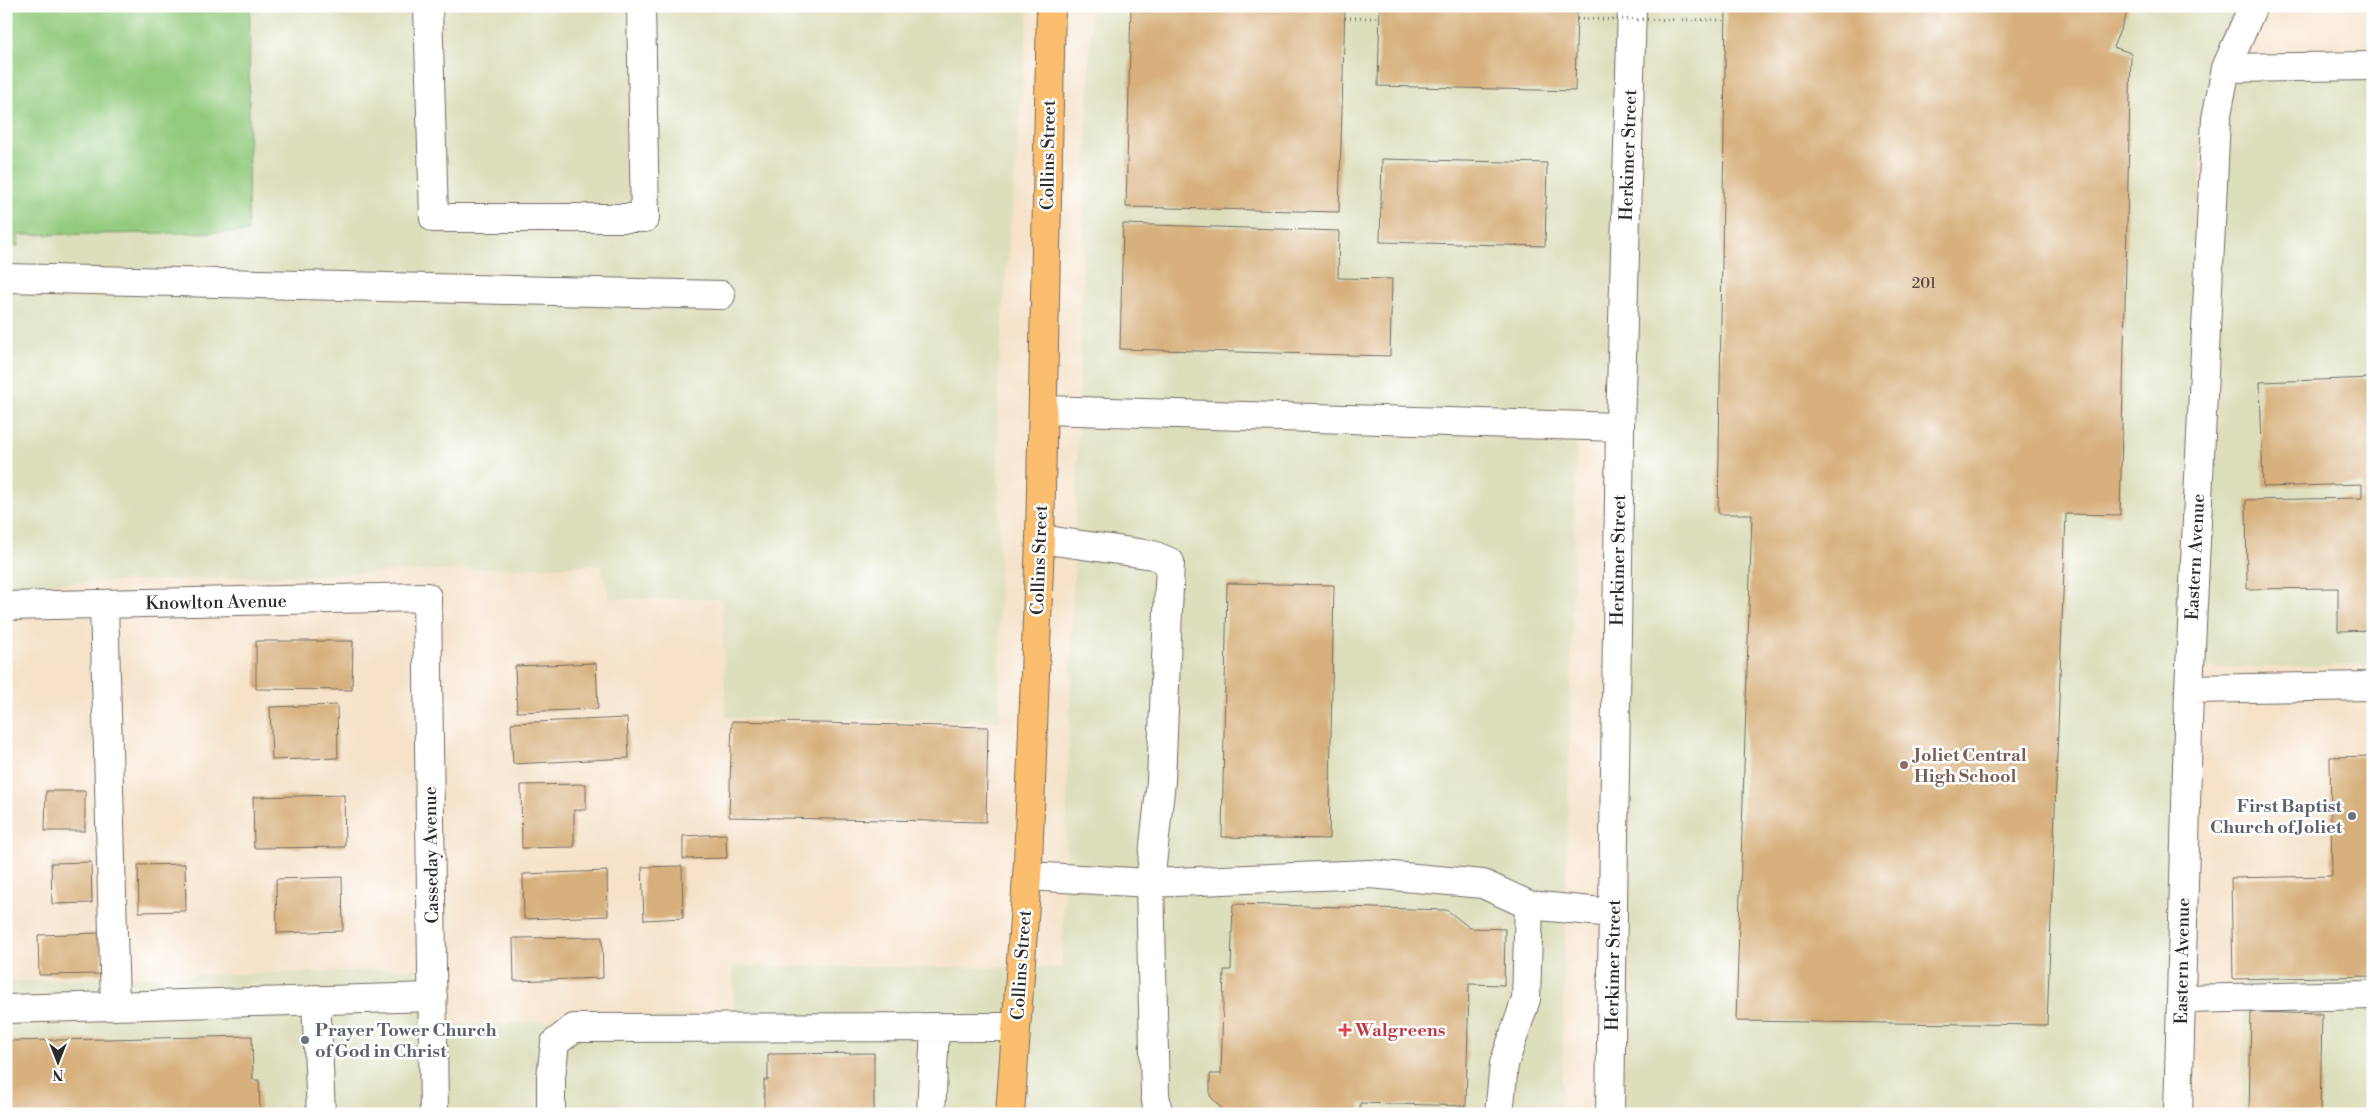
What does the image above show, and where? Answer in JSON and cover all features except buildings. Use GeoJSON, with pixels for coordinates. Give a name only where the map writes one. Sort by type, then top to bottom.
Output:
{"type":"FeatureCollection","features":[{"type":"Feature","properties":{"kind":"main road","name":"Collins Street"},"geometry":{"type":"LineString","coordinates":[[1010,1114],[1026,876],[1040,539],[1051,6]]}},
{"type":"Feature","properties":{"kind":"street"},"geometry":{"type":"LineString","coordinates":[[428,6],[434,218],[645,218],[641,6]]}},
{"type":"Feature","properties":{"kind":"street","name":"Herkimer Street"},"geometry":{"type":"LineString","coordinates":[[1610,1114],[1620,427],[1632,6]]}},
{"type":"Feature","properties":{"kind":"street","name":"Eastern Avenue"},"geometry":{"type":"LineString","coordinates":[[2178,1114],[2189,689],[2216,119],[2226,68],[2253,6]]}},
{"type":"Feature","properties":{"kind":"street"},"geometry":{"type":"LineString","coordinates":[[2226,68],[2373,66]]}},
{"type":"Feature","properties":{"kind":"street"},"geometry":{"type":"LineString","coordinates":[[6,278],[721,296]]}},
{"type":"Feature","properties":{"kind":"street"},"geometry":{"type":"LineString","coordinates":[[1043,410],[1620,427]]}},
{"type":"Feature","properties":{"kind":"street"},"geometry":{"type":"LineString","coordinates":[[1040,539],[1153,555],[1170,562],[1161,781],[1150,883],[1155,1094],[1158,1114]]}},
{"type":"Feature","properties":{"kind":"street","name":"Knowlton Avenue"},"geometry":{"type":"LineString","coordinates":[[6,606],[426,597]]}},
{"type":"Feature","properties":{"kind":"street","name":"Casseday Avenue"},"geometry":{"type":"LineString","coordinates":[[426,597],[434,1114]]}},
{"type":"Feature","properties":{"kind":"street"},"geometry":{"type":"LineString","coordinates":[[104,604],[115,1004]]}},
{"type":"Feature","properties":{"kind":"street"},"geometry":{"type":"LineString","coordinates":[[2189,689],[2373,686]]}},
{"type":"Feature","properties":{"kind":"street"},"geometry":{"type":"LineString","coordinates":[[1026,876],[1150,883],[1370,874],[1482,884],[1529,906],[1613,913]]}},
{"type":"Feature","properties":{"kind":"street"},"geometry":{"type":"LineString","coordinates":[[1499,1114],[1504,1064],[1526,999],[1529,906]]}},
{"type":"Feature","properties":{"kind":"street"},"geometry":{"type":"LineString","coordinates":[[2181,999],[2373,996]]}},
{"type":"Feature","properties":{"kind":"street"},"geometry":{"type":"LineString","coordinates":[[6,1009],[115,1004],[433,997]]}},
{"type":"Feature","properties":{"kind":"street"},"geometry":{"type":"LineString","coordinates":[[316,999],[321,1114]]}},
{"type":"Feature","properties":{"kind":"street"},"geometry":{"type":"LineString","coordinates":[[931,1114],[935,1027]]}},
{"type":"Feature","properties":{"kind":"street"},"geometry":{"type":"LineString","coordinates":[[551,1114],[551,1077],[555,1043],[574,1028],[1016,1027]]}},
{"type":"Feature","properties":{"kind":"path"},"geometry":{"type":"LineString","coordinates":[[1345,18],[1380,18]]}},
{"type":"Feature","properties":{"kind":"path"},"geometry":{"type":"LineString","coordinates":[[1577,19],[1726,20]]}},
{"type":"Feature","properties":{"kind":"shaded area"},"geometry":{"type":"Polygon","coordinates":[[[6,6],[1029,6],[998,374],[1000,721],[726,718],[722,599],[610,599],[601,565],[6,585],[6,6]]]}},
{"type":"Feature","properties":{"kind":"shaded area","name":"Joliet Central High School"},"geometry":{"type":"Polygon","coordinates":[[[1091,6],[2238,6],[2216,63],[2202,122],[2169,1114],[1620,1114],[1634,416],[1577,415],[1561,1114],[6,1114],[6,981],[439,968],[438,1026],[734,1014],[733,966],[1062,968],[1091,6]]]}},
{"type":"Feature","properties":{"kind":"shaded area"},"geometry":{"type":"Polygon","coordinates":[[[2373,75],[2373,665],[2196,668],[2225,117],[2234,77],[2373,75]]]}},
{"type":"Feature","properties":{"kind":"shaded area"},"geometry":{"type":"Polygon","coordinates":[[[2245,975],[2373,977],[2373,1114],[2242,1114],[2245,975]]]}},
{"type":"Feature","properties":{"kind":"green space"},"geometry":{"type":"Polygon","coordinates":[[[6,6],[250,6],[248,232],[18,235],[18,246],[6,246],[6,6]]]}},
{"type":"Feature","properties":{"kind":"place","name":"Joliet Central High School"},"geometry":{"type":"Point","coordinates":[1904,765]}},
{"type":"Feature","properties":{"kind":"place","name":"First Baptist Church of Joliet"},"geometry":{"type":"Point","coordinates":[2352,816]}},
{"type":"Feature","properties":{"kind":"place","name":"Walgreens"},"geometry":{"type":"Point","coordinates":[1345,1030]}},
{"type":"Feature","properties":{"kind":"place","name":"Prayer Tower Church of God in Christ"},"geometry":{"type":"Point","coordinates":[305,1040]}}]}
